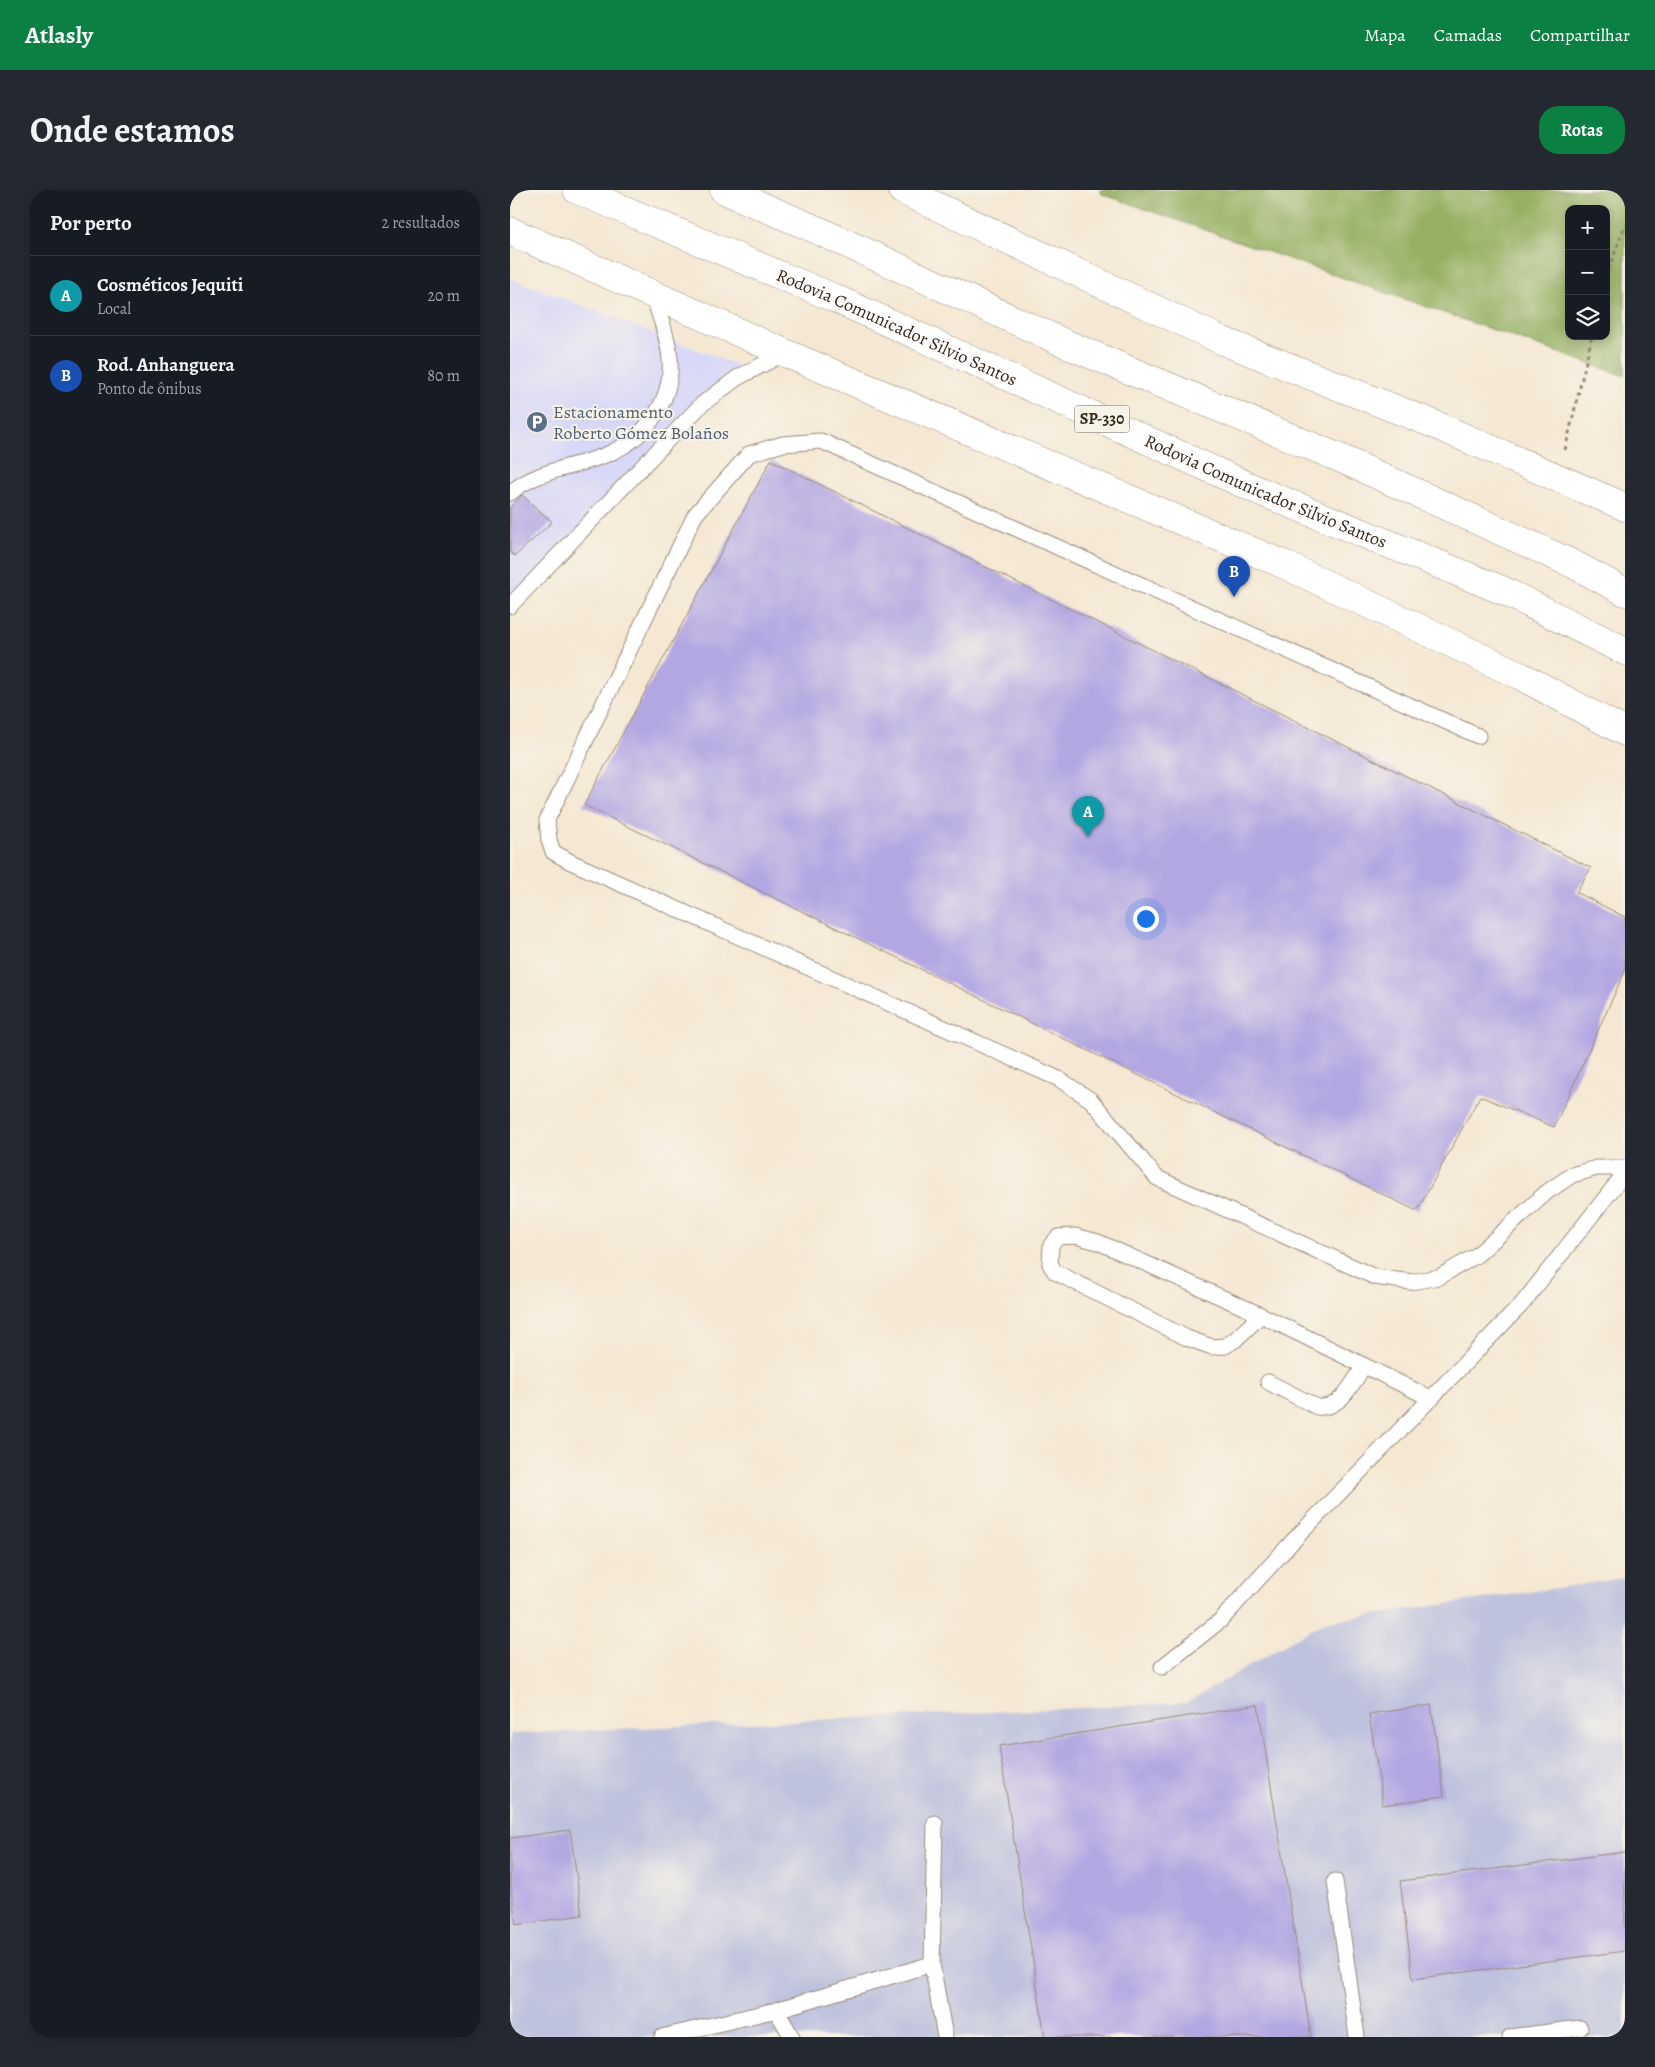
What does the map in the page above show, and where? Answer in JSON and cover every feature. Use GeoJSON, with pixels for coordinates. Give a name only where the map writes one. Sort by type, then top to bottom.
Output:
{"type":"FeatureCollection","features":[{"type":"Feature","properties":{"kind":"main road","name":"Rodovia Comunicador Silvio Santos"},"geometry":{"type":"LineString","coordinates":[[577,190],[832,297],[1257,490],[1504,591],[1625,651]]}},
{"type":"Feature","properties":{"kind":"main road"},"geometry":{"type":"LineString","coordinates":[[724,190],[817,230],[1071,346],[1350,463],[1573,564],[1625,592]]}},
{"type":"Feature","properties":{"kind":"main road"},"geometry":{"type":"LineString","coordinates":[[902,190],[1223,341],[1432,423],[1559,476],[1625,507]]}},
{"type":"Feature","properties":{"kind":"main road"},"geometry":{"type":"LineString","coordinates":[[510,231],[785,353],[1285,565],[1519,675],[1625,732]]}},
{"type":"Feature","properties":{"kind":"lane"},"geometry":{"type":"LineString","coordinates":[[510,493],[535,477],[609,454],[639,435],[659,412],[668,388],[670,360],[666,338],[652,293]]}},
{"type":"Feature","properties":{"kind":"lane"},"geometry":{"type":"LineString","coordinates":[[510,606],[700,405],[736,378],[785,353]]}},
{"type":"Feature","properties":{"kind":"lane"},"geometry":{"type":"LineString","coordinates":[[1478,736],[821,441],[783,444],[749,454],[695,515],[547,820],[549,840],[554,852],[570,862],[1059,1079],[1090,1100],[1157,1178],[1375,1278],[1411,1282],[1439,1277],[1477,1254],[1547,1192],[1572,1174],[1597,1168],[1625,1168]]}},
{"type":"Feature","properties":{"kind":"lane"},"geometry":{"type":"LineString","coordinates":[[1162,1667],[1221,1620],[1292,1542],[1522,1304],[1625,1173]]}},
{"type":"Feature","properties":{"kind":"lane"},"geometry":{"type":"LineString","coordinates":[[1261,1315],[1226,1346],[1212,1347],[1187,1338],[1056,1272],[1050,1264],[1051,1245],[1058,1238],[1075,1236],[1098,1242],[1261,1315],[1432,1399]]}},
{"type":"Feature","properties":{"kind":"lane"},"geometry":{"type":"LineString","coordinates":[[1268,1382],[1324,1408],[1340,1400],[1364,1366]]}},
{"type":"Feature","properties":{"kind":"lane"},"geometry":{"type":"LineString","coordinates":[[935,1823],[932,1964],[945,2037]]}},
{"type":"Feature","properties":{"kind":"lane"},"geometry":{"type":"LineString","coordinates":[[1335,1881],[1357,2037]]}},
{"type":"Feature","properties":{"kind":"lane"},"geometry":{"type":"LineString","coordinates":[[662,2037],[776,2010],[932,1964]]}},
{"type":"Feature","properties":{"kind":"lane"},"geometry":{"type":"LineString","coordinates":[[776,2010],[792,2037]]}},
{"type":"Feature","properties":{"kind":"lane"},"geometry":{"type":"LineString","coordinates":[[1510,2037],[1580,2028]]}},
{"type":"Feature","properties":{"kind":"path"},"geometry":{"type":"LineString","coordinates":[[1610,266],[1625,225]]}},
{"type":"Feature","properties":{"kind":"path"},"geometry":{"type":"LineString","coordinates":[[1559,476],[1591,340]]}},
{"type":"Feature","properties":{"kind":"shaded area"},"geometry":{"type":"Polygon","coordinates":[[[510,278],[745,368],[510,613],[510,278]]]}},
{"type":"Feature","properties":{"kind":"shaded area"},"geometry":{"type":"Polygon","coordinates":[[[1625,1578],[1625,2037],[510,2037],[510,1734],[1186,1703],[1324,1622],[1625,1578]]]}},
{"type":"Feature","properties":{"kind":"green space"},"geometry":{"type":"Polygon","coordinates":[[[1100,190],[1625,190],[1625,376],[1102,194],[1100,190]]]}},
{"type":"Feature","properties":{"kind":"building"},"geometry":{"type":"Polygon","coordinates":[[[771,460],[1591,868],[1576,892],[1625,917],[1625,971],[1554,1127],[1480,1096],[1417,1211],[584,805],[771,460]]]}},
{"type":"Feature","properties":{"kind":"building"},"geometry":{"type":"Polygon","coordinates":[[[522,495],[552,522],[515,556],[510,552],[510,508],[522,495]]]}},
{"type":"Feature","properties":{"kind":"building"},"geometry":{"type":"Polygon","coordinates":[[[1258,1705],[1311,2037],[1045,2037],[999,1746],[1258,1705]]]}},
{"type":"Feature","properties":{"kind":"building"},"geometry":{"type":"Polygon","coordinates":[[[1431,1705],[1444,1796],[1383,1805],[1369,1714],[1431,1705]]]}},
{"type":"Feature","properties":{"kind":"building"},"geometry":{"type":"Polygon","coordinates":[[[570,1830],[582,1915],[516,1925],[510,1881],[510,1838],[570,1830]]]}},
{"type":"Feature","properties":{"kind":"building"},"geometry":{"type":"Polygon","coordinates":[[[1625,1852],[1625,1951],[1413,1979],[1400,1881],[1625,1852]]]}},
{"type":"Feature","properties":{"kind":"place","name":"Estacionamento Roberto Gómez Bolaños"},"geometry":{"type":"Point","coordinates":[537,422]}},
{"type":"Feature","properties":{"kind":"place","name":"Rod. Anhanguera"},"geometry":{"type":"Point","coordinates":[1234,597]}},
{"type":"Feature","properties":{"kind":"place","name":"Cosméticos Jequiti"},"geometry":{"type":"Point","coordinates":[1088,837]}}]}
